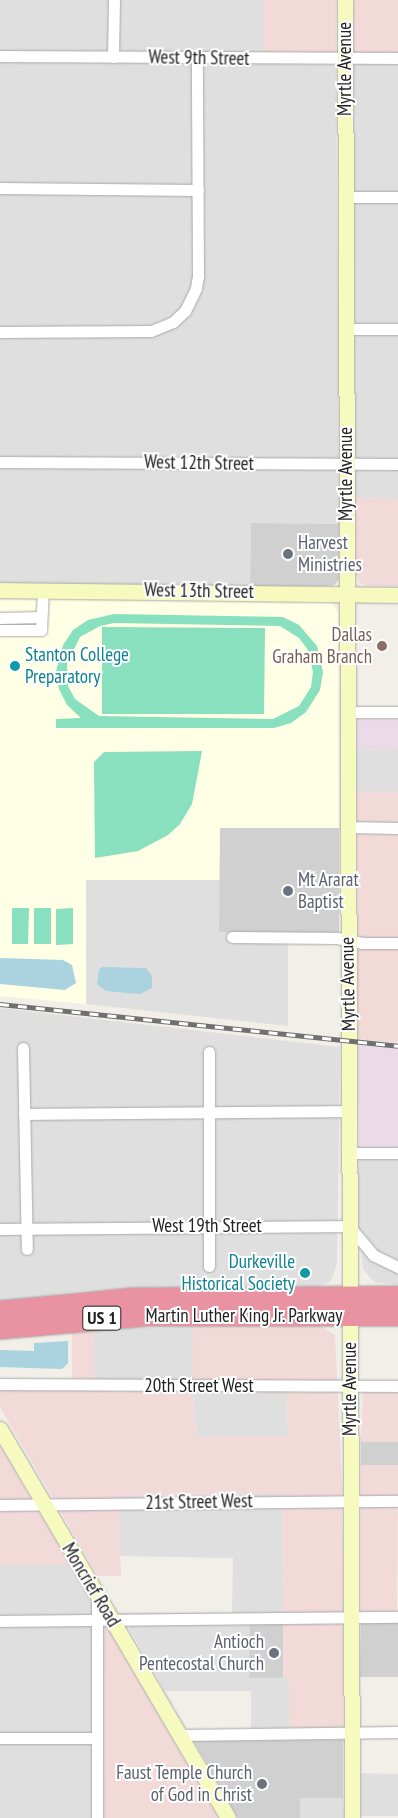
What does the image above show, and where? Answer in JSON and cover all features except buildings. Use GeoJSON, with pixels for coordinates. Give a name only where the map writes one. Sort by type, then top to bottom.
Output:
{"type":"FeatureCollection","features":[{"type":"Feature","properties":{"kind":"highway","name":"Martin Luther King Jr. Parkway"},"geometry":{"type":"LineString","coordinates":[[0,1329],[77,1320],[350,1305],[398,1296]]}},
{"type":"Feature","properties":{"kind":"highway","name":"Martin Luther King Jr. Parkway"},"geometry":{"type":"LineString","coordinates":[[0,1311],[134,1298],[350,1305],[398,1316]]}},
{"type":"Feature","properties":{"kind":"main road","name":"Myrtle Avenue"},"geometry":{"type":"LineString","coordinates":[[344,0],[352,1818]]}},
{"type":"Feature","properties":{"kind":"main road","name":"West 13th Street"},"geometry":{"type":"LineString","coordinates":[[0,590],[398,595]]}},
{"type":"Feature","properties":{"kind":"main road","name":"Moncrief Road"},"geometry":{"type":"LineString","coordinates":[[0,1429],[97,1595],[105,1620],[180,1735],[228,1818]]}},
{"type":"Feature","properties":{"kind":"street"},"geometry":{"type":"LineString","coordinates":[[113,57],[114,0]]}},
{"type":"Feature","properties":{"kind":"street","name":"West 9th Street"},"geometry":{"type":"LineString","coordinates":[[0,56],[345,60],[398,58]]}},
{"type":"Feature","properties":{"kind":"street"},"geometry":{"type":"LineString","coordinates":[[0,332],[151,332],[173,322],[185,310],[196,288],[198,276],[197,58]]}},
{"type":"Feature","properties":{"kind":"street"},"geometry":{"type":"LineString","coordinates":[[0,188],[198,190]]}},
{"type":"Feature","properties":{"kind":"street"},"geometry":{"type":"LineString","coordinates":[[345,197],[398,197]]}},
{"type":"Feature","properties":{"kind":"street"},"geometry":{"type":"LineString","coordinates":[[346,329],[398,329]]}},
{"type":"Feature","properties":{"kind":"street","name":"West 12th Street"},"geometry":{"type":"LineString","coordinates":[[0,462],[398,464]]}},
{"type":"Feature","properties":{"kind":"street"},"geometry":{"type":"LineString","coordinates":[[0,630],[41,630],[43,590]]}},
{"type":"Feature","properties":{"kind":"street"},"geometry":{"type":"LineString","coordinates":[[0,618],[41,617]]}},
{"type":"Feature","properties":{"kind":"street"},"geometry":{"type":"LineString","coordinates":[[347,712],[398,712]]}},
{"type":"Feature","properties":{"kind":"street"},"geometry":{"type":"LineString","coordinates":[[348,827],[398,828]]}},
{"type":"Feature","properties":{"kind":"street"},"geometry":{"type":"LineString","coordinates":[[232,937],[348,940],[362,943],[398,944]]}},
{"type":"Feature","properties":{"kind":"street"},"geometry":{"type":"LineString","coordinates":[[23,1048],[26,1249]]}},
{"type":"Feature","properties":{"kind":"street"},"geometry":{"type":"LineString","coordinates":[[208,1052],[209,1266]]}},
{"type":"Feature","properties":{"kind":"street"},"geometry":{"type":"LineString","coordinates":[[24,1114],[349,1112]]}},
{"type":"Feature","properties":{"kind":"street"},"geometry":{"type":"LineString","coordinates":[[349,1153],[398,1153]]}},
{"type":"Feature","properties":{"kind":"street"},"geometry":{"type":"LineString","coordinates":[[350,1226],[373,1255],[398,1267]]}},
{"type":"Feature","properties":{"kind":"street","name":"West 19th Street"},"geometry":{"type":"LineString","coordinates":[[0,1229],[26,1227],[350,1226]]}},
{"type":"Feature","properties":{"kind":"street","name":"20th Street West"},"geometry":{"type":"LineString","coordinates":[[0,1384],[398,1386]]}},
{"type":"Feature","properties":{"kind":"street","name":"21st Street West"},"geometry":{"type":"LineString","coordinates":[[0,1505],[398,1501]]}},
{"type":"Feature","properties":{"kind":"street"},"geometry":{"type":"LineString","coordinates":[[0,1621],[398,1617]]}},
{"type":"Feature","properties":{"kind":"street"},"geometry":{"type":"LineString","coordinates":[[97,1818],[97,1738],[105,1620]]}},
{"type":"Feature","properties":{"kind":"street"},"geometry":{"type":"LineString","coordinates":[[180,1735],[398,1732]]}},
{"type":"Feature","properties":{"kind":"street"},"geometry":{"type":"LineString","coordinates":[[0,1738],[97,1738]]}},
{"type":"Feature","properties":{"kind":"shaded area"},"geometry":{"type":"Polygon","coordinates":[[[0,0],[263,0],[263,53],[336,55],[339,524],[251,523],[250,586],[0,585],[0,0]]]}},
{"type":"Feature","properties":{"kind":"shaded area"},"geometry":{"type":"Polygon","coordinates":[[[263,0],[336,0],[336,55],[263,54],[263,0]]]}},
{"type":"Feature","properties":{"kind":"shaded area"},"geometry":{"type":"Polygon","coordinates":[[[354,0],[398,0],[398,52],[354,52],[354,0]]]}},
{"type":"Feature","properties":{"kind":"shaded area"},"geometry":{"type":"Polygon","coordinates":[[[354,52],[398,52],[398,499],[355,498],[354,52]]]}},
{"type":"Feature","properties":{"kind":"shaded area"},"geometry":{"type":"Polygon","coordinates":[[[355,498],[398,499],[398,586],[368,586],[360,583],[356,576],[355,498]]]}},
{"type":"Feature","properties":{"kind":"shaded area"},"geometry":{"type":"Polygon","coordinates":[[[251,523],[339,524],[339,580],[334,585],[327,586],[250,586],[251,523]]]}},
{"type":"Feature","properties":{"kind":"shaded area"},"geometry":{"type":"Polygon","coordinates":[[[0,595],[327,601],[333,603],[338,612],[339,828],[220,828],[220,880],[86,880],[86,1004],[0,996],[0,595]]]}},
{"type":"Feature","properties":{"kind":"shaded area"},"geometry":{"type":"Polygon","coordinates":[[[357,719],[398,719],[398,749],[357,750],[357,719]]]}},
{"type":"Feature","properties":{"kind":"shaded area"},"geometry":{"type":"Polygon","coordinates":[[[398,749],[398,792],[357,792],[357,750],[398,749]]]}},
{"type":"Feature","properties":{"kind":"shaded area"},"geometry":{"type":"Polygon","coordinates":[[[357,792],[398,792],[398,1043],[358,1039],[357,792]]]}},
{"type":"Feature","properties":{"kind":"shaded area"},"geometry":{"type":"Polygon","coordinates":[[[220,828],[339,828],[339,932],[219,932],[220,828]]]}},
{"type":"Feature","properties":{"kind":"shaded area"},"geometry":{"type":"Polygon","coordinates":[[[85,880],[220,880],[219,931],[288,932],[288,1026],[86,1004],[85,880]]]}},
{"type":"Feature","properties":{"kind":"shaded area"},"geometry":{"type":"Polygon","coordinates":[[[0,1008],[340,1047],[337,1264],[331,1281],[318,1287],[158,1287],[83,1291],[0,1301],[0,1008]]]}},
{"type":"Feature","properties":{"kind":"shaded area"},"geometry":{"type":"Polygon","coordinates":[[[358,1039],[398,1043],[398,1147],[359,1147],[358,1039]]]}},
{"type":"Feature","properties":{"kind":"shaded area"},"geometry":{"type":"Polygon","coordinates":[[[359,1147],[398,1147],[398,1285],[374,1282],[363,1269],[357,1212],[359,1147]]]}},
{"type":"Feature","properties":{"kind":"shaded area"},"geometry":{"type":"Polygon","coordinates":[[[193,1326],[193,1392],[94,1391],[94,1330],[193,1326]]]}},
{"type":"Feature","properties":{"kind":"shaded area"},"geometry":{"type":"Polygon","coordinates":[[[193,1326],[320,1326],[335,1335],[342,1483],[343,1740],[290,1740],[289,1678],[283,1678],[282,1494],[119,1496],[121,1576],[98,1576],[0,1407],[0,1390],[72,1390],[72,1332],[94,1330],[95,1391],[193,1392],[193,1326]],[[193,1392],[196,1437],[288,1436],[287,1393],[193,1392]]]}},
{"type":"Feature","properties":{"kind":"shaded area"},"geometry":{"type":"Polygon","coordinates":[[[363,1390],[398,1390],[398,1442],[361,1442],[363,1390]]]}},
{"type":"Feature","properties":{"kind":"shaded area"},"geometry":{"type":"Polygon","coordinates":[[[193,1392],[287,1393],[288,1437],[196,1437],[193,1392]]]}},
{"type":"Feature","properties":{"kind":"shaded area"},"geometry":{"type":"Polygon","coordinates":[[[361,1442],[398,1442],[398,1465],[361,1465],[361,1442]]]}},
{"type":"Feature","properties":{"kind":"shaded area"},"geometry":{"type":"Polygon","coordinates":[[[0,1446],[31,1499],[70,1565],[0,1565],[0,1446]]]}},
{"type":"Feature","properties":{"kind":"shaded area"},"geometry":{"type":"Polygon","coordinates":[[[361,1465],[398,1465],[397,1622],[361,1623],[361,1465]]]}},
{"type":"Feature","properties":{"kind":"shaded area"},"geometry":{"type":"Polygon","coordinates":[[[283,1493],[283,1614],[250,1613],[249,1678],[289,1678],[290,1740],[251,1741],[251,1691],[165,1691],[120,1613],[232,1613],[233,1558],[120,1556],[118,1496],[283,1493]]]}},
{"type":"Feature","properties":{"kind":"shaded area"},"geometry":{"type":"Polygon","coordinates":[[[0,1565],[70,1565],[105,1624],[104,1818],[0,1818],[0,1565]]]}},
{"type":"Feature","properties":{"kind":"shaded area"},"geometry":{"type":"Polygon","coordinates":[[[250,1613],[283,1614],[283,1678],[249,1678],[250,1613]]]}},
{"type":"Feature","properties":{"kind":"shaded area"},"geometry":{"type":"Polygon","coordinates":[[[398,1622],[398,1677],[360,1677],[361,1623],[398,1622]]]}},
{"type":"Feature","properties":{"kind":"shaded area"},"geometry":{"type":"Polygon","coordinates":[[[105,1624],[218,1818],[104,1818],[105,1624]]]}},
{"type":"Feature","properties":{"kind":"shaded area"},"geometry":{"type":"Polygon","coordinates":[[[343,1740],[343,1798],[300,1798],[300,1818],[238,1818],[194,1741],[343,1740]]]}},
{"type":"Feature","properties":{"kind":"shaded area"},"geometry":{"type":"Polygon","coordinates":[[[361,1773],[398,1774],[398,1816],[361,1816],[361,1773]]]}},
{"type":"Feature","properties":{"kind":"shaded area"},"geometry":{"type":"Polygon","coordinates":[[[300,1798],[343,1798],[344,1818],[300,1818],[300,1798]]]}},
{"type":"Feature","properties":{"kind":"green space"},"geometry":{"type":"Polygon","coordinates":[[[114,614],[283,617],[299,625],[317,646],[323,672],[320,690],[306,712],[291,723],[274,728],[56,728],[56,719],[81,718],[67,705],[59,689],[56,671],[63,645],[73,630],[88,620],[114,614]],[[114,623],[100,626],[80,637],[67,664],[68,686],[75,699],[99,716],[273,719],[299,706],[311,687],[313,672],[308,650],[299,638],[280,626],[114,623]]]}},
{"type":"Feature","properties":{"kind":"green space"},"geometry":{"type":"Polygon","coordinates":[[[102,627],[265,628],[264,714],[102,714],[102,627]]]}},
{"type":"Feature","properties":{"kind":"green space"},"geometry":{"type":"Polygon","coordinates":[[[202,751],[192,804],[180,824],[168,835],[138,851],[95,858],[94,762],[104,752],[202,751]]]}},
{"type":"Feature","properties":{"kind":"green space"},"geometry":{"type":"Polygon","coordinates":[[[12,908],[29,908],[28,944],[12,944],[12,908]]]}},
{"type":"Feature","properties":{"kind":"green space"},"geometry":{"type":"Polygon","coordinates":[[[34,908],[51,908],[51,944],[34,944],[34,908]]]}},
{"type":"Feature","properties":{"kind":"green space"},"geometry":{"type":"Polygon","coordinates":[[[73,908],[73,944],[56,945],[56,909],[73,908]]]}},
{"type":"Feature","properties":{"kind":"water"},"geometry":{"type":"Polygon","coordinates":[[[0,958],[63,960],[72,965],[76,983],[65,990],[0,984],[0,958]]]}},
{"type":"Feature","properties":{"kind":"water"},"geometry":{"type":"Polygon","coordinates":[[[103,967],[146,968],[152,976],[152,988],[140,994],[106,991],[97,984],[99,969],[103,967]]]}},
{"type":"Feature","properties":{"kind":"water"},"geometry":{"type":"Polygon","coordinates":[[[68,1341],[68,1363],[62,1369],[0,1367],[0,1350],[34,1351],[34,1343],[68,1341]]]}},
{"type":"Feature","properties":{"kind":"railway"},"geometry":{"type":"LineString","coordinates":[[0,1004],[398,1046]]}},
{"type":"Feature","properties":{"kind":"place","name":"Harvest Ministries"},"geometry":{"type":"Point","coordinates":[288,554]}},
{"type":"Feature","properties":{"kind":"place","name":"Dallas Graham Branch"},"geometry":{"type":"Point","coordinates":[382,646]}},
{"type":"Feature","properties":{"kind":"place","name":"Stanton College Preparatory"},"geometry":{"type":"Point","coordinates":[15,666]}},
{"type":"Feature","properties":{"kind":"place","name":"Mt Ararat Baptist"},"geometry":{"type":"Point","coordinates":[288,891]}},
{"type":"Feature","properties":{"kind":"place","name":"Durkeville Historical Society"},"geometry":{"type":"Point","coordinates":[305,1273]}},
{"type":"Feature","properties":{"kind":"place","name":"Antioch Pentecostal Church"},"geometry":{"type":"Point","coordinates":[274,1653]}},
{"type":"Feature","properties":{"kind":"place","name":"Faust Temple Church of God in Christ"},"geometry":{"type":"Point","coordinates":[262,1784]}}]}
